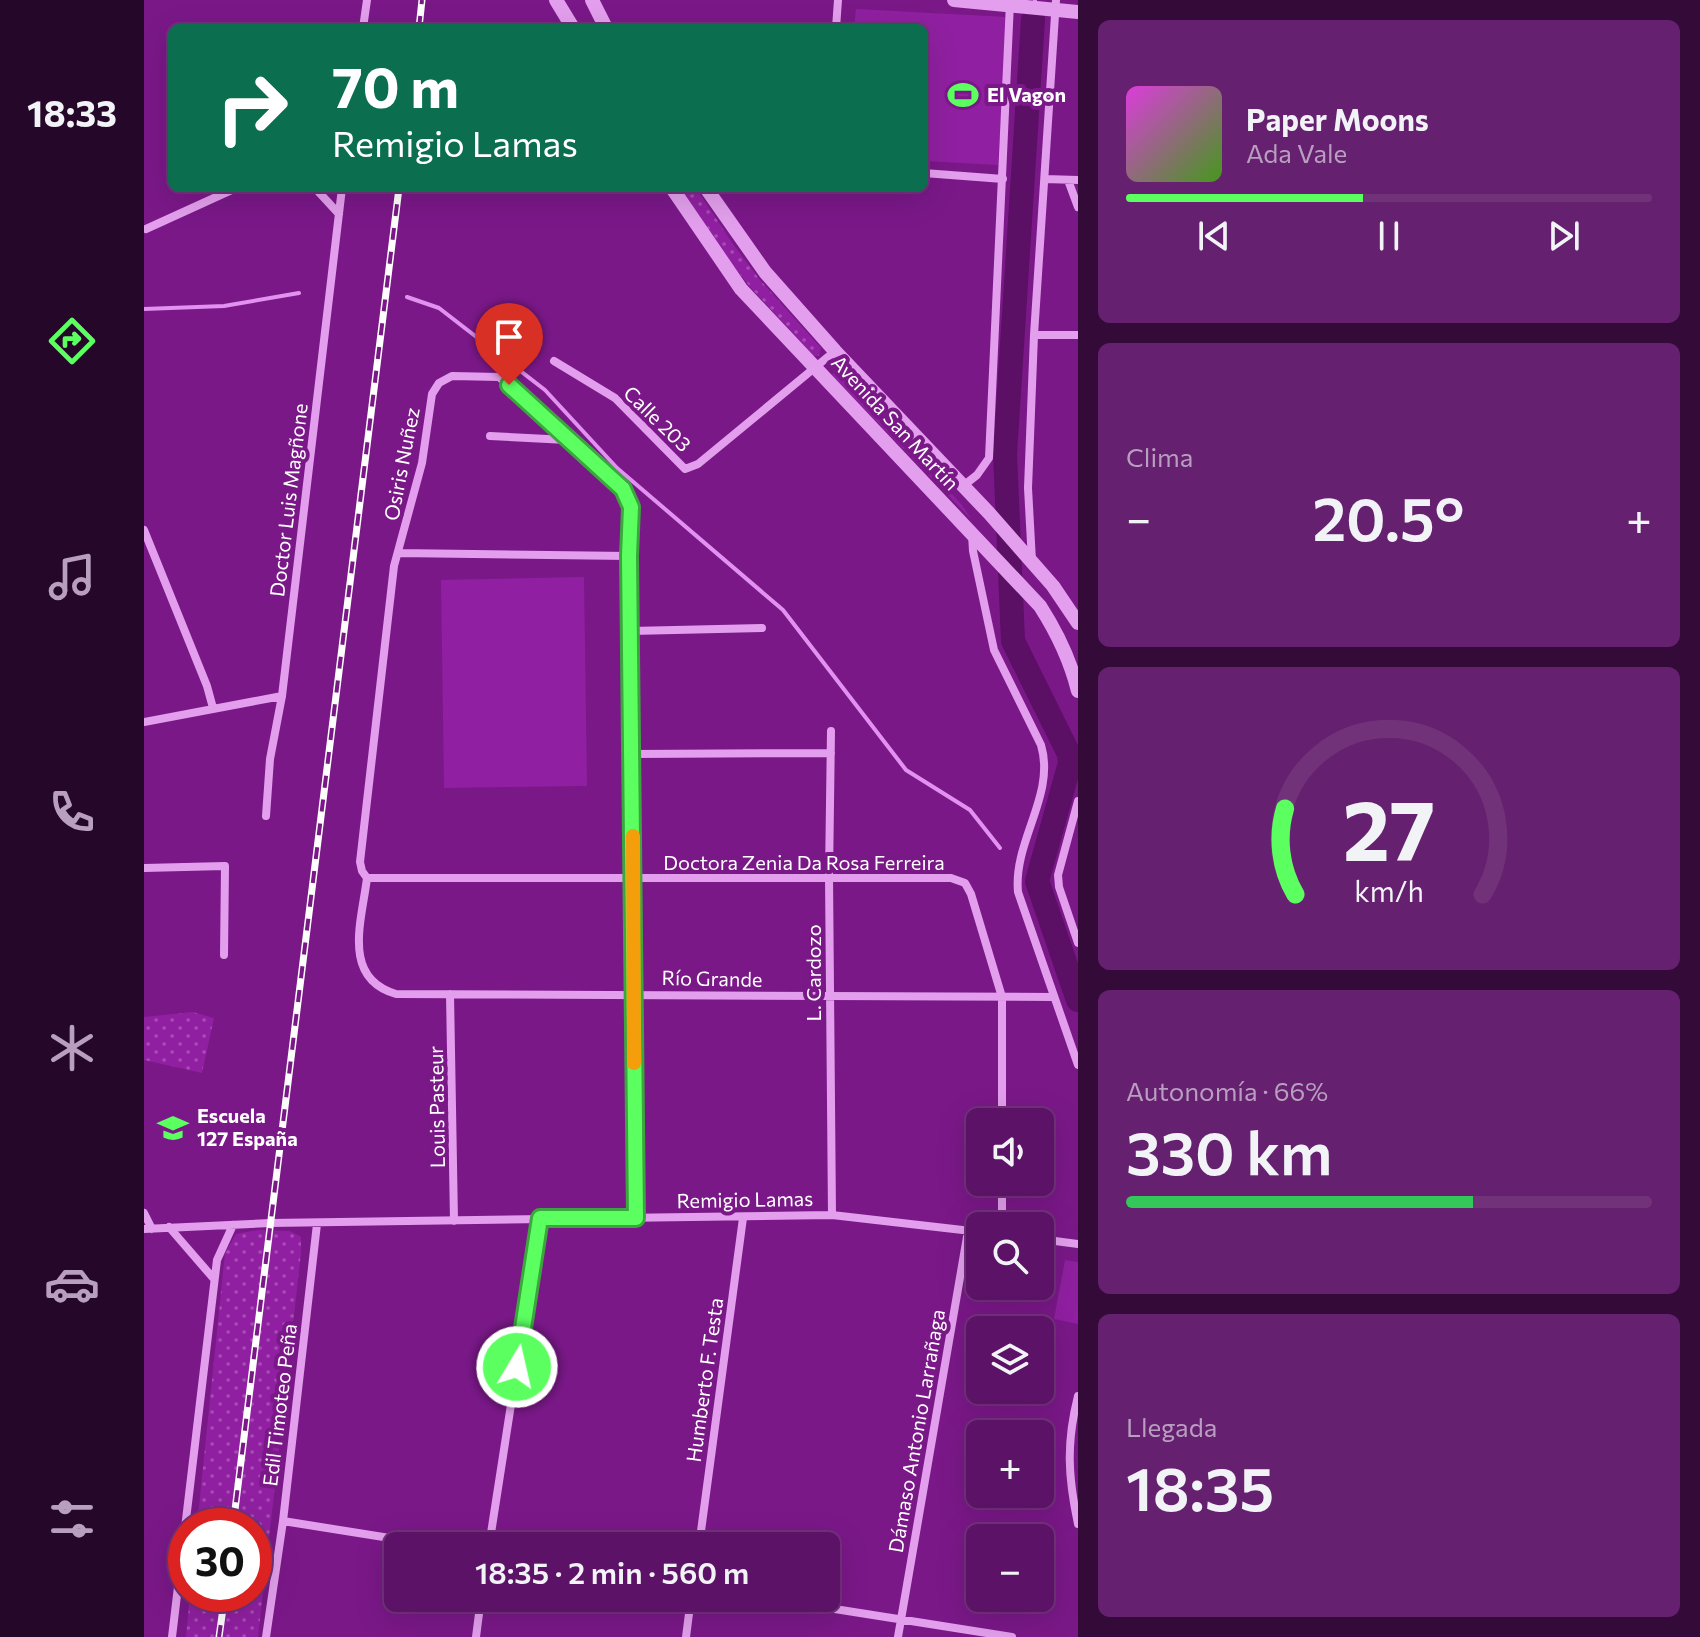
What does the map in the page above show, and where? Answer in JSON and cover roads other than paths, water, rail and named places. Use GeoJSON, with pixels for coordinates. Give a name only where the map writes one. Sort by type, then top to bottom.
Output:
{"type":"FeatureCollection","features":[{"type":"Feature","properties":{"kind":"street"},"geometry":{"type":"LineString","coordinates":[[364,24],[367,0]]}},
{"type":"Feature","properties":{"kind":"street"},"geometry":{"type":"LineString","coordinates":[[556,0],[571,24]]}},
{"type":"Feature","properties":{"kind":"street"},"geometry":{"type":"LineString","coordinates":[[592,0],[604,24]]}},
{"type":"Feature","properties":{"kind":"street"},"geometry":{"type":"LineString","coordinates":[[836,24],[838,0]]}},
{"type":"Feature","properties":{"kind":"street"},"geometry":{"type":"LineString","coordinates":[[954,0],[1051,6],[1078,12]]}},
{"type":"Feature","properties":{"kind":"street"},"geometry":{"type":"LineString","coordinates":[[963,486],[977,475],[989,458],[1013,4]]}},
{"type":"Feature","properties":{"kind":"street"},"geometry":{"type":"LineString","coordinates":[[1032,562],[1033,532],[1028,488],[1051,6]]}},
{"type":"Feature","properties":{"kind":"street"},"geometry":{"type":"LineString","coordinates":[[928,173],[1003,179]]}},
{"type":"Feature","properties":{"kind":"street"},"geometry":{"type":"LineString","coordinates":[[1045,179],[1073,180],[1078,207]]}},
{"type":"Feature","properties":{"kind":"street"},"geometry":{"type":"LineString","coordinates":[[146,229],[227,192]]}},
{"type":"Feature","properties":{"kind":"street"},"geometry":{"type":"LineString","coordinates":[[319,192],[339,214]]}},
{"type":"Feature","properties":{"kind":"street","name":"Doctor Luis Magñone"},"geometry":{"type":"LineString","coordinates":[[266,816],[270,759],[282,696],[342,192]]}},
{"type":"Feature","properties":{"kind":"street","name":"Avenida San Martín"},"geometry":{"type":"LineString","coordinates":[[675,192],[741,289],[1040,606],[1060,638],[1078,691]]}},
{"type":"Feature","properties":{"kind":"street","name":"Avenida San Martín"},"geometry":{"type":"LineString","coordinates":[[709,192],[765,272],[835,351],[989,513],[1053,586],[1078,623]]}},
{"type":"Feature","properties":{"kind":"street"},"geometry":{"type":"LineString","coordinates":[[1034,335],[1078,335]]}},
{"type":"Feature","properties":{"kind":"street"},"geometry":{"type":"LineString","coordinates":[[816,369],[835,351]]}},
{"type":"Feature","properties":{"kind":"street","name":"Calle 203"},"geometry":{"type":"LineString","coordinates":[[554,361],[615,398],[685,469],[698,464],[816,369]]}},
{"type":"Feature","properties":{"kind":"street","name":"Osiris Nuñez"},"geometry":{"type":"LineString","coordinates":[[399,553],[422,463],[432,394],[439,383],[452,376],[499,377],[623,489],[629,499],[636,1218]]}},
{"type":"Feature","properties":{"kind":"street"},"geometry":{"type":"LineString","coordinates":[[490,436],[568,440]]}},
{"type":"Feature","properties":{"kind":"street"},"geometry":{"type":"LineString","coordinates":[[144,530],[213,708]]}},
{"type":"Feature","properties":{"kind":"street"},"geometry":{"type":"LineString","coordinates":[[975,537],[973,551],[994,650],[1041,745],[1045,760],[1046,775],[1016,879],[1078,1065]]}},
{"type":"Feature","properties":{"kind":"street"},"geometry":{"type":"LineString","coordinates":[[367,878],[360,862],[394,566],[399,553],[629,556]]}},
{"type":"Feature","properties":{"kind":"street"},"geometry":{"type":"LineString","coordinates":[[631,631],[762,628]]}},
{"type":"Feature","properties":{"kind":"street"},"geometry":{"type":"LineString","coordinates":[[144,722],[282,696]]}},
{"type":"Feature","properties":{"kind":"street","name":"L. Cardozo"},"geometry":{"type":"LineString","coordinates":[[831,731],[832,1215]]}},
{"type":"Feature","properties":{"kind":"street"},"geometry":{"type":"LineString","coordinates":[[632,754],[831,753]]}},
{"type":"Feature","properties":{"kind":"street"},"geometry":{"type":"LineString","coordinates":[[1078,801],[1058,875],[1059,887],[1078,943]]}},
{"type":"Feature","properties":{"kind":"street"},"geometry":{"type":"LineString","coordinates":[[144,868],[225,866],[224,955]]}},
{"type":"Feature","properties":{"kind":"street","name":"Río Grande"},"geometry":{"type":"LineString","coordinates":[[367,878],[359,957],[373,982],[383,990],[396,994],[1054,997]]}},
{"type":"Feature","properties":{"kind":"street","name":"Doctora Zenia Da Rosa Ferreira"},"geometry":{"type":"LineString","coordinates":[[367,878],[951,878],[965,883],[971,894],[1002,997]]}},
{"type":"Feature","properties":{"kind":"street","name":"Louis Pasteur"},"geometry":{"type":"LineString","coordinates":[[450,994],[454,1221]]}},
{"type":"Feature","properties":{"kind":"street"},"geometry":{"type":"LineString","coordinates":[[1002,997],[1002,1108]]}},
{"type":"Feature","properties":{"kind":"street"},"geometry":{"type":"LineString","coordinates":[[144,1213],[148,1229]]}},
{"type":"Feature","properties":{"kind":"street","name":"Remigio Lamas"},"geometry":{"type":"LineString","coordinates":[[148,1229],[270,1223],[832,1215],[966,1231]]}},
{"type":"Feature","properties":{"kind":"street"},"geometry":{"type":"LineString","coordinates":[[491,1532],[540,1218]]}},
{"type":"Feature","properties":{"kind":"street","name":"Humberto F. Testa"},"geometry":{"type":"LineString","coordinates":[[701,1532],[743,1218]]}},
{"type":"Feature","properties":{"kind":"street","name":"Edil Timoteo Peña"},"geometry":{"type":"LineString","coordinates":[[266,1637],[283,1521],[317,1224]]}},
{"type":"Feature","properties":{"kind":"street"},"geometry":{"type":"LineString","coordinates":[[172,1637],[214,1279],[221,1247],[233,1225]]}},
{"type":"Feature","properties":{"kind":"street"},"geometry":{"type":"LineString","coordinates":[[169,1227],[214,1279]]}},
{"type":"Feature","properties":{"kind":"street"},"geometry":{"type":"LineString","coordinates":[[1054,1241],[1078,1244]]}},
{"type":"Feature","properties":{"kind":"street","name":"Dámaso Antonio Larrañaga"},"geometry":{"type":"LineString","coordinates":[[898,1637],[966,1243]]}},
{"type":"Feature","properties":{"kind":"street"},"geometry":{"type":"LineString","coordinates":[[1078,1396],[1069,1445],[1078,1524]]}},
{"type":"Feature","properties":{"kind":"street"},"geometry":{"type":"LineString","coordinates":[[283,1521],[384,1537]]}},
{"type":"Feature","properties":{"kind":"street"},"geometry":{"type":"LineString","coordinates":[[840,1610],[1012,1637]]}},
{"type":"Feature","properties":{"kind":"street"},"geometry":{"type":"LineString","coordinates":[[476,1637],[479,1612]]}},
{"type":"Feature","properties":{"kind":"street"},"geometry":{"type":"LineString","coordinates":[[686,1637],[689,1612]]}},
{"type":"Feature","properties":{"kind":"waterway"},"geometry":{"type":"LineString","coordinates":[[1033,19],[1035,0]]}},
{"type":"Feature","properties":{"kind":"waterway"},"geometry":{"type":"LineString","coordinates":[[1033,19],[1005,454],[1013,641],[1069,754],[1070,763],[1037,881],[1078,1000]]}},
{"type":"Feature","properties":{"kind":"waterway"},"geometry":{"type":"LineString","coordinates":[[144,309],[224,306],[299,293]]}},
{"type":"Feature","properties":{"kind":"waterway"},"geometry":{"type":"LineString","coordinates":[[407,297],[439,308],[545,390],[617,468],[783,610],[906,770],[970,810],[1000,848]]}},
{"type":"Feature","properties":{"kind":"railway"},"geometry":{"type":"LineString","coordinates":[[419,24],[422,0]]}},
{"type":"Feature","properties":{"kind":"railway"},"geometry":{"type":"LineString","coordinates":[[235,1508],[399,192]]}},
{"type":"Feature","properties":{"kind":"railway"},"geometry":{"type":"LineString","coordinates":[[219,1637],[222,1612]]}},
{"type":"Feature","properties":{"kind":"place","name":"El Vagon"},"geometry":{"type":"Point","coordinates":[963,95]}},
{"type":"Feature","properties":{"kind":"place","name":"Escuela 127 España"},"geometry":{"type":"Point","coordinates":[173,1128]}}]}
